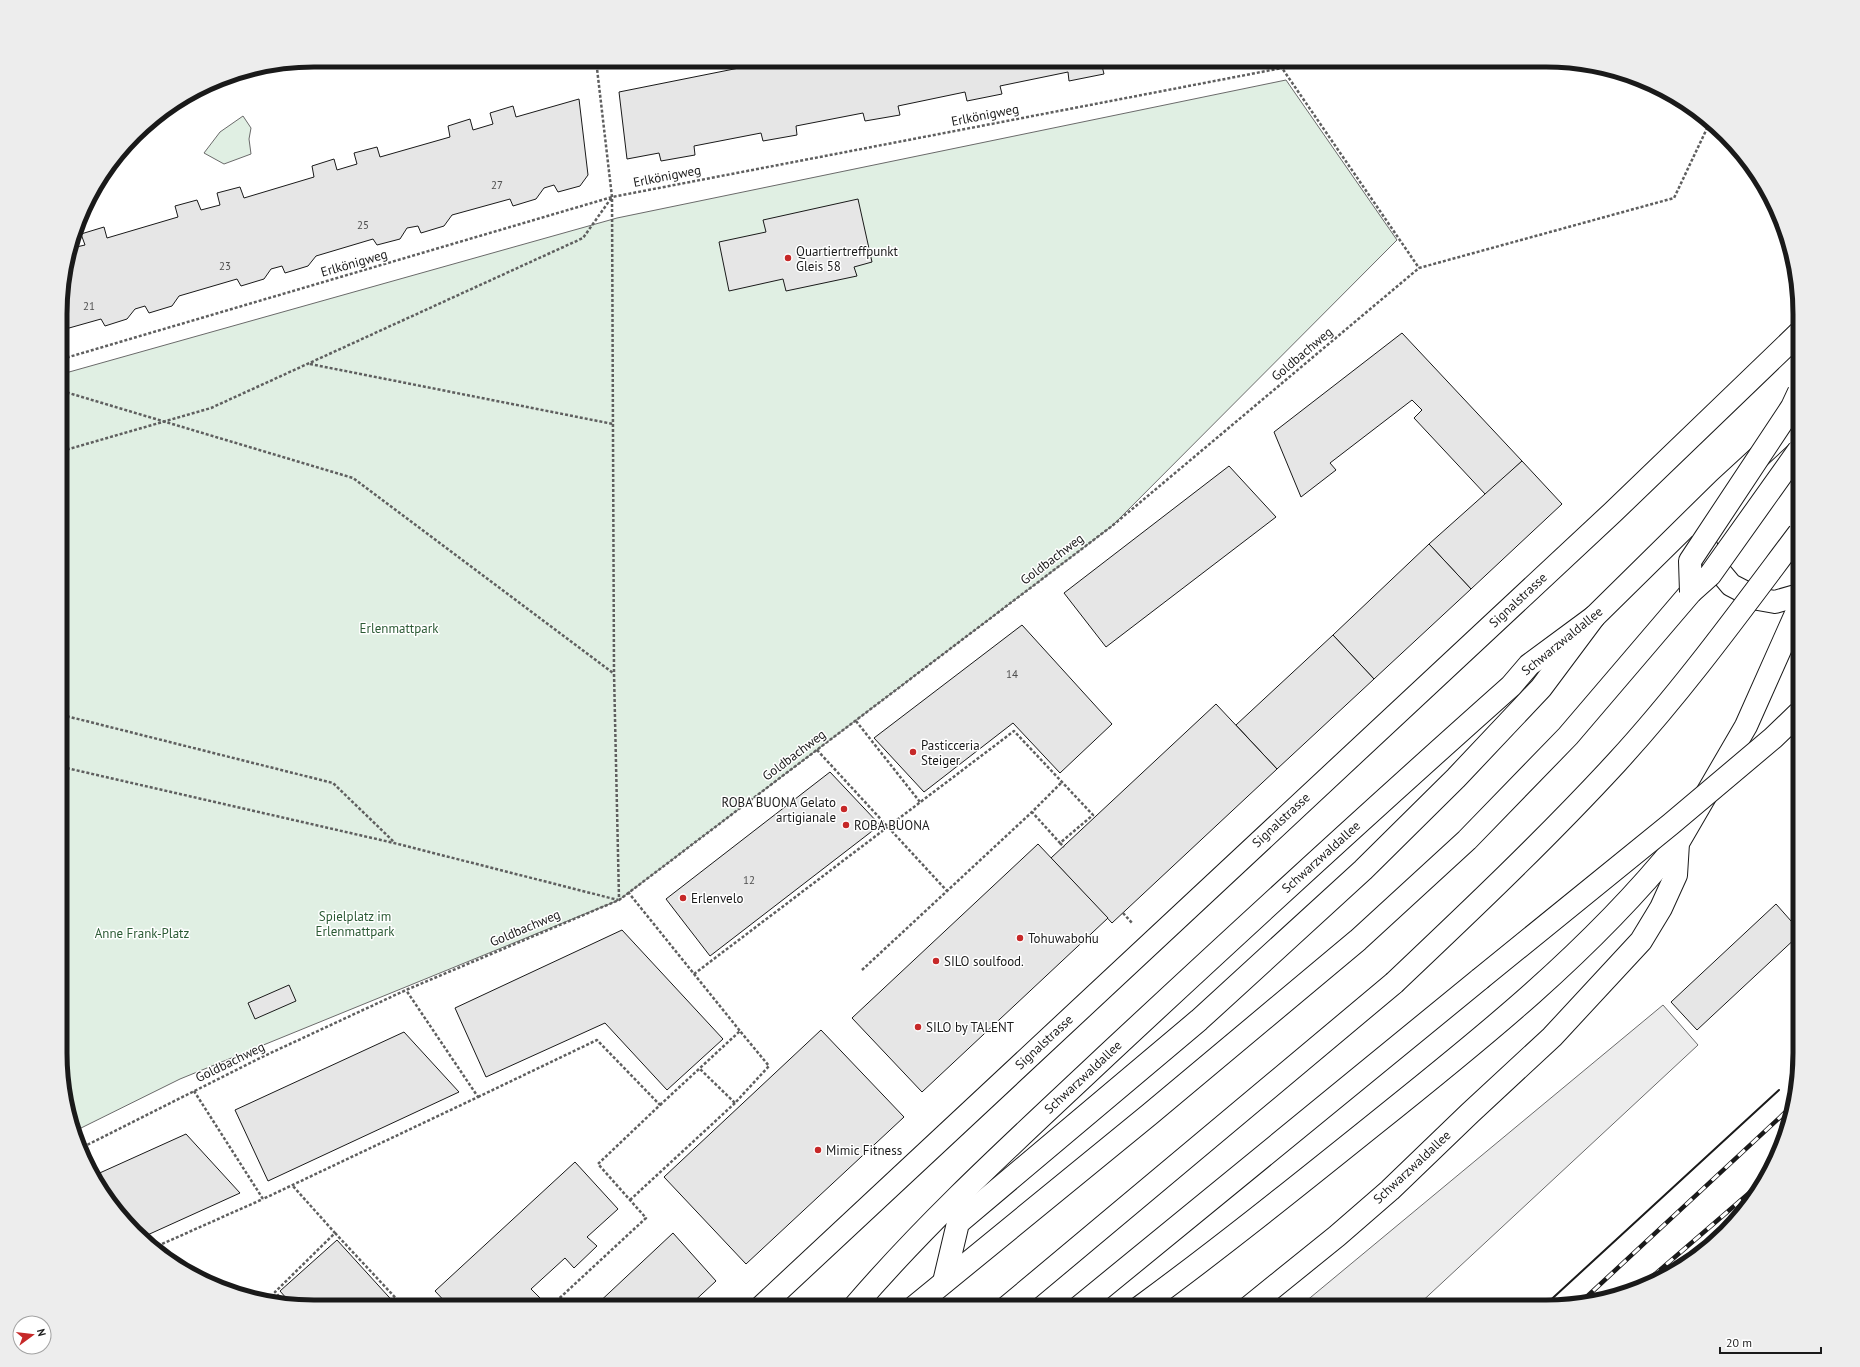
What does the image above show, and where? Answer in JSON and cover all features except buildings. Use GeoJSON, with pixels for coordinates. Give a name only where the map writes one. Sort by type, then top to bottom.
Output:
{"type":"FeatureCollection","features":[{"type":"Feature","properties":{"kind":"main road","name":"Signalstrasse"},"geometry":{"type":"LineString","coordinates":[[769,1300],[1612,513],[1793,340]]}},
{"type":"Feature","properties":{"kind":"main road"},"geometry":{"type":"LineString","coordinates":[[1691,592],[1690,561],[1793,405]]}},
{"type":"Feature","properties":{"kind":"main road","name":"Schwarzwaldallee"},"geometry":{"type":"LineString","coordinates":[[860,1300],[915,1238],[964,1189],[1193,974],[1510,686],[1529,665],[1594,617],[1700,513],[1793,427]]}},
{"type":"Feature","properties":{"kind":"main road"},"geometry":{"type":"LineString","coordinates":[[922,1300],[1150,1114],[1358,940],[1467,840],[1568,736],[1691,592],[1710,575],[1793,460]]}},
{"type":"Feature","properties":{"kind":"main road"},"geometry":{"type":"LineString","coordinates":[[1700,513],[1704,542],[1716,567],[1731,586],[1758,599],[1775,602],[1793,597]]}},
{"type":"Feature","properties":{"kind":"main road"},"geometry":{"type":"LineString","coordinates":[[1015,1300],[1394,983],[1521,862],[1618,761],[1697,668],[1793,542]]}},
{"type":"Feature","properties":{"kind":"main road"},"geometry":{"type":"LineString","coordinates":[[944,1282],[958,1223],[1199,1020],[1362,870],[1456,778],[1541,688],[1594,617]]}},
{"type":"Feature","properties":{"kind":"main road","name":"Schwarzwaldallee"},"geometry":{"type":"LineString","coordinates":[[1258,1300],[1337,1236],[1390,1190],[1552,1037],[1641,941],[1661,908],[1676,875],[1678,843],[1746,726],[1793,622]]}},
{"type":"Feature","properties":{"kind":"main road"},"geometry":{"type":"LineString","coordinates":[[1088,1300],[1671,824],[1793,719]]}},
{"type":"Feature","properties":{"kind":"main road"},"geometry":{"type":"LineString","coordinates":[[1149,1300],[1214,1252],[1508,1015],[1572,957],[1628,901],[1678,843]]}},
{"type":"Feature","properties":{"kind":"path"},"geometry":{"type":"LineString","coordinates":[[67,768],[394,842],[619,900],[614,674],[612,197],[597,67]]}},
{"type":"Feature","properties":{"kind":"path"},"geometry":{"type":"LineString","coordinates":[[1282,68],[1420,268],[1674,198],[1708,127]]}},
{"type":"Feature","properties":{"kind":"path","name":"Erlkönigweg"},"geometry":{"type":"LineString","coordinates":[[67,358],[612,197],[1282,68]]}},
{"type":"Feature","properties":{"kind":"path"},"geometry":{"type":"LineString","coordinates":[[67,450],[211,408],[583,238],[612,197]]}},
{"type":"Feature","properties":{"kind":"path","name":"Goldbachweg"},"geometry":{"type":"LineString","coordinates":[[85,1146],[262,1057],[406,990],[619,900],[1112,526],[1420,268]]}},
{"type":"Feature","properties":{"kind":"path"},"geometry":{"type":"LineString","coordinates":[[309,364],[613,424]]}},
{"type":"Feature","properties":{"kind":"path"},"geometry":{"type":"LineString","coordinates":[[67,392],[353,478],[614,674]]}},
{"type":"Feature","properties":{"kind":"path"},"geometry":{"type":"LineString","coordinates":[[67,717],[333,783],[394,842]]}},
{"type":"Feature","properties":{"kind":"path"},"geometry":{"type":"LineString","coordinates":[[856,721],[920,802]]}},
{"type":"Feature","properties":{"kind":"path"},"geometry":{"type":"LineString","coordinates":[[694,974],[1014,731],[1093,815],[1060,844]]}},
{"type":"Feature","properties":{"kind":"path"},"geometry":{"type":"LineString","coordinates":[[817,750],[947,891]]}},
{"type":"Feature","properties":{"kind":"path"},"geometry":{"type":"LineString","coordinates":[[862,970],[1032,812],[1062,782]]}},
{"type":"Feature","properties":{"kind":"path"},"geometry":{"type":"LineString","coordinates":[[1032,812],[1064,847]]}},
{"type":"Feature","properties":{"kind":"path"},"geometry":{"type":"LineString","coordinates":[[628,892],[769,1066],[735,1103],[630,1200]]}},
{"type":"Feature","properties":{"kind":"path"},"geometry":{"type":"LineString","coordinates":[[406,990],[478,1097]]}},
{"type":"Feature","properties":{"kind":"path"},"geometry":{"type":"LineString","coordinates":[[558,1300],[646,1218],[598,1164],[740,1031]]}},
{"type":"Feature","properties":{"kind":"path"},"geometry":{"type":"LineString","coordinates":[[159,1245],[292,1185],[597,1040],[660,1105]]}},
{"type":"Feature","properties":{"kind":"path"},"geometry":{"type":"LineString","coordinates":[[700,1068],[735,1103]]}},
{"type":"Feature","properties":{"kind":"path"},"geometry":{"type":"LineString","coordinates":[[194,1091],[262,1199]]}},
{"type":"Feature","properties":{"kind":"path"},"geometry":{"type":"LineString","coordinates":[[292,1185],[398,1300]]}},
{"type":"Feature","properties":{"kind":"path"},"geometry":{"type":"LineString","coordinates":[[280,1298],[275,1292],[335,1233]]}},
{"type":"Feature","properties":{"kind":"green space","name":"Erlenmattpark"},"geometry":{"type":"Polygon","coordinates":[[[1286,80],[1397,240],[1112,526],[619,900],[180,1079],[79,1129],[69,1086],[67,1053],[67,373],[617,218],[1286,80]]]}},
{"type":"Feature","properties":{"kind":"green space"},"geometry":{"type":"Polygon","coordinates":[[[243,116],[251,128],[249,139],[251,154],[224,164],[204,153],[220,132],[243,116]]]}},
{"type":"Feature","properties":{"kind":"shaded area"},"geometry":{"type":"Polygon","coordinates":[[[1663,1005],[1698,1045],[1424,1300],[1307,1300],[1663,1005]]]}},
{"type":"Feature","properties":{"kind":"railway"},"geometry":{"type":"LineString","coordinates":[[1587,1297],[1786,1112]]}},
{"type":"Feature","properties":{"kind":"railway"},"geometry":{"type":"LineString","coordinates":[[1653,1276],[1749,1193]]}},
{"type":"Feature","properties":{"kind":"wall"},"geometry":{"type":"LineString","coordinates":[[1551,1300],[1779,1090]]}},
{"type":"Feature","properties":{"kind":"place","name":"Quartiertreffpunkt Gleis 58"},"geometry":{"type":"Point","coordinates":[788,258]}},
{"type":"Feature","properties":{"kind":"place","name":"Pasticceria Steiger"},"geometry":{"type":"Point","coordinates":[913,752]}},
{"type":"Feature","properties":{"kind":"place","name":"ROBA BUONA Gelato artigianale"},"geometry":{"type":"Point","coordinates":[844,809]}},
{"type":"Feature","properties":{"kind":"place","name":"ROBA BUONA"},"geometry":{"type":"Point","coordinates":[846,825]}},
{"type":"Feature","properties":{"kind":"place","name":"Erlenvelo"},"geometry":{"type":"Point","coordinates":[683,898]}},
{"type":"Feature","properties":{"kind":"place","name":"Tohuwabohu"},"geometry":{"type":"Point","coordinates":[1020,938]}},
{"type":"Feature","properties":{"kind":"place","name":"SILO soulfood."},"geometry":{"type":"Point","coordinates":[936,961]}},
{"type":"Feature","properties":{"kind":"place","name":"SILO by TALENT"},"geometry":{"type":"Point","coordinates":[918,1027]}},
{"type":"Feature","properties":{"kind":"place","name":"Mimic Fitness"},"geometry":{"type":"Point","coordinates":[818,1150]}},
{"type":"Feature","properties":{"kind":"park label","name":"Spielplatz im Erlenmattpark"},"geometry":{"type":"Point","coordinates":[355,924]}},
{"type":"Feature","properties":{"kind":"park label","name":"Anne Frank-Platz"},"geometry":{"type":"Point","coordinates":[142,933]}}]}
